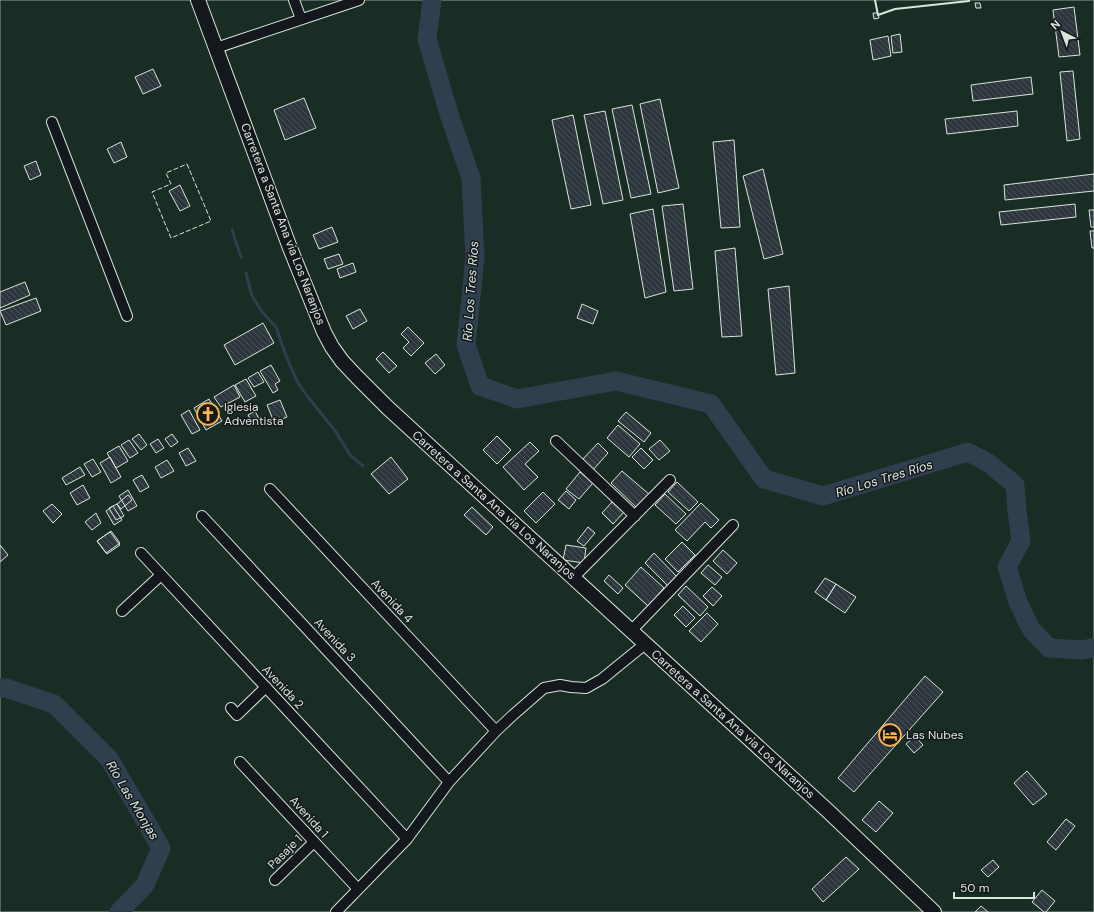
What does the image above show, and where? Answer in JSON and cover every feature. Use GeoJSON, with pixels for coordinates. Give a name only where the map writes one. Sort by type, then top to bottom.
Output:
{"type":"FeatureCollection","features":[{"type":"Feature","properties":{"kind":"main road","name":"Carretera a Santa Ana via Los Naranjos"},"geometry":{"type":"LineString","coordinates":[[198,0],[290,248],[324,332],[342,361],[388,408],[828,811],[934,912]]}},
{"type":"Feature","properties":{"kind":"street"},"geometry":{"type":"LineString","coordinates":[[294,0],[301,19]]}},
{"type":"Feature","properties":{"kind":"street"},"geometry":{"type":"LineString","coordinates":[[216,48],[359,0]]}},
{"type":"Feature","properties":{"kind":"street"},"geometry":{"type":"LineString","coordinates":[[52,122],[127,316]]}},
{"type":"Feature","properties":{"kind":"street"},"geometry":{"type":"LineString","coordinates":[[556,441],[634,516]]}},
{"type":"Feature","properties":{"kind":"street"},"geometry":{"type":"LineString","coordinates":[[573,578],[670,480]]}},
{"type":"Feature","properties":{"kind":"street","name":"Avenida 4"},"geometry":{"type":"LineString","coordinates":[[270,488],[496,731]]}},
{"type":"Feature","properties":{"kind":"street","name":"Avenida 3"},"geometry":{"type":"LineString","coordinates":[[202,516],[449,782]]}},
{"type":"Feature","properties":{"kind":"street"},"geometry":{"type":"LineString","coordinates":[[631,630],[733,525]]}},
{"type":"Feature","properties":{"kind":"street","name":"Avenida 2"},"geometry":{"type":"LineString","coordinates":[[141,552],[406,839]]}},
{"type":"Feature","properties":{"kind":"street"},"geometry":{"type":"LineString","coordinates":[[122,611],[161,575]]}},
{"type":"Feature","properties":{"kind":"street"},"geometry":{"type":"LineString","coordinates":[[336,912],[406,839],[449,782],[496,731],[544,688],[560,685],[586,688],[602,679],[645,644]]}},
{"type":"Feature","properties":{"kind":"street"},"geometry":{"type":"LineString","coordinates":[[234,711],[266,687]]}},
{"type":"Feature","properties":{"kind":"street","name":"Avenida 1"},"geometry":{"type":"LineString","coordinates":[[240,762],[252,767],[314,842],[358,889]]}},
{"type":"Feature","properties":{"kind":"street","name":"Pasaje 1"},"geometry":{"type":"LineString","coordinates":[[275,880],[281,869],[314,842]]}},
{"type":"Feature","properties":{"kind":"green space"},"geometry":{"type":"Polygon","coordinates":[[[0,0],[1094,0],[1094,912],[0,912],[0,0]]]}},
{"type":"Feature","properties":{"kind":"building"},"geometry":{"type":"Polygon","coordinates":[[[975,3],[980,3],[981,8],[976,8],[975,3]]]}},
{"type":"Feature","properties":{"kind":"building"},"geometry":{"type":"Polygon","coordinates":[[[1074,7],[1080,55],[1059,57],[1053,10],[1074,7]]]}},
{"type":"Feature","properties":{"kind":"building"},"geometry":{"type":"Polygon","coordinates":[[[873,13],[878,13],[879,18],[874,19],[873,13]]]}},
{"type":"Feature","properties":{"kind":"building"},"geometry":{"type":"Polygon","coordinates":[[[900,34],[902,52],[893,53],[891,36],[900,34]]]}},
{"type":"Feature","properties":{"kind":"building"},"geometry":{"type":"Polygon","coordinates":[[[888,36],[891,56],[873,60],[870,40],[888,36]]]}},
{"type":"Feature","properties":{"kind":"building"},"geometry":{"type":"Polygon","coordinates":[[[153,69],[161,86],[143,94],[135,77],[153,69]]]}},
{"type":"Feature","properties":{"kind":"building"},"geometry":{"type":"Polygon","coordinates":[[[1073,71],[1080,139],[1067,141],[1060,72],[1073,71]]]}},
{"type":"Feature","properties":{"kind":"building"},"geometry":{"type":"Polygon","coordinates":[[[1031,77],[1033,94],[973,101],[971,85],[1031,77]]]}},
{"type":"Feature","properties":{"kind":"building"},"geometry":{"type":"Polygon","coordinates":[[[304,98],[316,128],[285,140],[274,110],[304,98]]]}},
{"type":"Feature","properties":{"kind":"building"},"geometry":{"type":"Polygon","coordinates":[[[660,99],[679,188],[658,193],[640,104],[660,99]]]}},
{"type":"Feature","properties":{"kind":"building"},"geometry":{"type":"Polygon","coordinates":[[[632,105],[651,194],[631,198],[612,109],[632,105]]]}},
{"type":"Feature","properties":{"kind":"building"},"geometry":{"type":"Polygon","coordinates":[[[605,111],[623,200],[603,204],[584,115],[605,111]]]}},
{"type":"Feature","properties":{"kind":"building"},"geometry":{"type":"Polygon","coordinates":[[[1017,111],[1018,126],[947,134],[945,119],[1017,111]]]}},
{"type":"Feature","properties":{"kind":"building"},"geometry":{"type":"Polygon","coordinates":[[[573,115],[591,205],[571,209],[552,120],[573,115]]]}},
{"type":"Feature","properties":{"kind":"building"},"geometry":{"type":"Polygon","coordinates":[[[734,140],[740,227],[721,228],[713,142],[734,140]]]}},
{"type":"Feature","properties":{"kind":"building"},"geometry":{"type":"Polygon","coordinates":[[[121,142],[127,157],[114,163],[107,149],[121,142]]]}},
{"type":"Feature","properties":{"kind":"building"},"geometry":{"type":"Polygon","coordinates":[[[36,161],[41,175],[30,180],[24,166],[36,161]]]}},
{"type":"Feature","properties":{"kind":"building"},"geometry":{"type":"Polygon","coordinates":[[[763,169],[783,254],[764,259],[743,176],[763,169]]]}},
{"type":"Feature","properties":{"kind":"building"},"geometry":{"type":"Polygon","coordinates":[[[1094,174],[1094,191],[1005,200],[1004,185],[1094,174]]]}},
{"type":"Feature","properties":{"kind":"building"},"geometry":{"type":"Polygon","coordinates":[[[180,185],[190,206],[180,211],[169,191],[180,185]]]}},
{"type":"Feature","properties":{"kind":"building"},"geometry":{"type":"Polygon","coordinates":[[[683,204],[693,289],[674,291],[662,206],[683,204]]]}},
{"type":"Feature","properties":{"kind":"building"},"geometry":{"type":"Polygon","coordinates":[[[1075,204],[1076,217],[1001,225],[999,212],[1075,204]]]}},
{"type":"Feature","properties":{"kind":"building"},"geometry":{"type":"Polygon","coordinates":[[[653,209],[666,292],[645,298],[630,214],[653,209]]]}},
{"type":"Feature","properties":{"kind":"building"},"geometry":{"type":"Polygon","coordinates":[[[1089,210],[1094,210],[1094,227],[1091,227],[1089,210]]]}},
{"type":"Feature","properties":{"kind":"building"},"geometry":{"type":"Polygon","coordinates":[[[332,227],[338,242],[319,249],[313,235],[332,227]]]}},
{"type":"Feature","properties":{"kind":"building"},"geometry":{"type":"Polygon","coordinates":[[[1090,231],[1094,231],[1094,248],[1092,248],[1090,231]]]}},
{"type":"Feature","properties":{"kind":"building"},"geometry":{"type":"Polygon","coordinates":[[[735,248],[742,336],[722,337],[715,251],[735,248]]]}},
{"type":"Feature","properties":{"kind":"building"},"geometry":{"type":"Polygon","coordinates":[[[339,254],[343,264],[328,269],[324,259],[339,254]]]}},
{"type":"Feature","properties":{"kind":"building"},"geometry":{"type":"Polygon","coordinates":[[[353,263],[356,272],[340,278],[337,269],[353,263]]]}},
{"type":"Feature","properties":{"kind":"building"},"geometry":{"type":"Polygon","coordinates":[[[25,282],[30,295],[0,308],[0,292],[25,282]]]}},
{"type":"Feature","properties":{"kind":"building"},"geometry":{"type":"Polygon","coordinates":[[[789,286],[795,373],[776,375],[768,289],[789,286]]]}},
{"type":"Feature","properties":{"kind":"building"},"geometry":{"type":"Polygon","coordinates":[[[36,298],[41,311],[6,325],[0,311],[36,298]]]}},
{"type":"Feature","properties":{"kind":"building"},"geometry":{"type":"Polygon","coordinates":[[[582,304],[598,311],[593,324],[577,318],[582,304]]]}},
{"type":"Feature","properties":{"kind":"building"},"geometry":{"type":"Polygon","coordinates":[[[360,309],[367,321],[353,329],[346,316],[360,309]]]}},
{"type":"Feature","properties":{"kind":"building"},"geometry":{"type":"Polygon","coordinates":[[[263,323],[274,343],[235,365],[224,345],[263,323]]]}},
{"type":"Feature","properties":{"kind":"building"},"geometry":{"type":"Polygon","coordinates":[[[408,327],[424,343],[411,356],[403,348],[409,342],[401,334],[408,327]]]}},
{"type":"Feature","properties":{"kind":"building"},"geometry":{"type":"Polygon","coordinates":[[[383,352],[397,366],[389,373],[376,359],[383,352]]]}},
{"type":"Feature","properties":{"kind":"building"},"geometry":{"type":"Polygon","coordinates":[[[436,354],[445,365],[435,374],[425,363],[436,354]]]}},
{"type":"Feature","properties":{"kind":"building"},"geometry":{"type":"Polygon","coordinates":[[[271,365],[280,381],[275,384],[278,390],[273,393],[260,371],[271,365]]]}},
{"type":"Feature","properties":{"kind":"building"},"geometry":{"type":"Polygon","coordinates":[[[258,372],[264,382],[254,387],[248,378],[258,372]]]}},
{"type":"Feature","properties":{"kind":"building"},"geometry":{"type":"Polygon","coordinates":[[[246,379],[256,396],[245,402],[235,385],[246,379]]]}},
{"type":"Feature","properties":{"kind":"building"},"geometry":{"type":"Polygon","coordinates":[[[234,385],[240,397],[221,407],[214,397],[234,385]]]}},
{"type":"Feature","properties":{"kind":"building","name":"Iglesia Adventista"},"geometry":{"type":"Polygon","coordinates":[[[209,399],[222,421],[206,430],[194,408],[209,399]]]}},
{"type":"Feature","properties":{"kind":"building"},"geometry":{"type":"Polygon","coordinates":[[[280,400],[287,417],[274,422],[267,405],[280,400]]]}},
{"type":"Feature","properties":{"kind":"building"},"geometry":{"type":"Polygon","coordinates":[[[189,410],[200,430],[192,434],[181,415],[189,410]]]}},
{"type":"Feature","properties":{"kind":"building"},"geometry":{"type":"Polygon","coordinates":[[[255,411],[260,421],[253,424],[248,415],[255,411]]]}},
{"type":"Feature","properties":{"kind":"building"},"geometry":{"type":"Polygon","coordinates":[[[626,412],[651,433],[644,442],[618,421],[626,412]]]}},
{"type":"Feature","properties":{"kind":"building"},"geometry":{"type":"Polygon","coordinates":[[[618,425],[640,444],[629,457],[607,438],[618,425]]]}},
{"type":"Feature","properties":{"kind":"building"},"geometry":{"type":"Polygon","coordinates":[[[139,434],[147,445],[141,450],[132,439],[139,434]]]}},
{"type":"Feature","properties":{"kind":"building"},"geometry":{"type":"Polygon","coordinates":[[[172,434],[178,442],[171,447],[165,439],[172,434]]]}},
{"type":"Feature","properties":{"kind":"building"},"geometry":{"type":"Polygon","coordinates":[[[497,436],[511,450],[497,464],[483,450],[497,436]]]}},
{"type":"Feature","properties":{"kind":"building"},"geometry":{"type":"Polygon","coordinates":[[[158,439],[164,448],[156,453],[150,444],[158,439]]]}},
{"type":"Feature","properties":{"kind":"building"},"geometry":{"type":"Polygon","coordinates":[[[129,440],[138,453],[130,458],[121,445],[129,440]]]}},
{"type":"Feature","properties":{"kind":"building"},"geometry":{"type":"Polygon","coordinates":[[[660,440],[670,451],[659,460],[649,449],[660,440]]]}},
{"type":"Feature","properties":{"kind":"building"},"geometry":{"type":"Polygon","coordinates":[[[530,442],[539,451],[525,464],[538,477],[524,490],[503,467],[530,442]]]}},
{"type":"Feature","properties":{"kind":"building"},"geometry":{"type":"Polygon","coordinates":[[[598,443],[608,453],[593,470],[582,460],[598,443]]]}},
{"type":"Feature","properties":{"kind":"building"},"geometry":{"type":"Polygon","coordinates":[[[119,446],[128,461],[116,468],[107,453],[119,446]]]}},
{"type":"Feature","properties":{"kind":"building"},"geometry":{"type":"Polygon","coordinates":[[[188,448],[196,461],[186,466],[179,453],[188,448]]]}},
{"type":"Feature","properties":{"kind":"building"},"geometry":{"type":"Polygon","coordinates":[[[641,448],[653,460],[644,469],[632,457],[641,448]]]}},
{"type":"Feature","properties":{"kind":"building"},"geometry":{"type":"Polygon","coordinates":[[[110,457],[121,477],[111,483],[100,463],[110,457]]]}},
{"type":"Feature","properties":{"kind":"building"},"geometry":{"type":"Polygon","coordinates":[[[391,457],[408,479],[389,494],[371,474],[391,457]]]}},
{"type":"Feature","properties":{"kind":"building"},"geometry":{"type":"Polygon","coordinates":[[[93,459],[101,472],[92,477],[84,464],[93,459]]]}},
{"type":"Feature","properties":{"kind":"building"},"geometry":{"type":"Polygon","coordinates":[[[167,460],[174,471],[161,478],[155,467],[167,460]]]}},
{"type":"Feature","properties":{"kind":"building"},"geometry":{"type":"Polygon","coordinates":[[[80,467],[85,475],[66,485],[62,478],[80,467]]]}},
{"type":"Feature","properties":{"kind":"building"},"geometry":{"type":"Polygon","coordinates":[[[622,471],[650,495],[637,508],[611,483],[622,471]]]}},
{"type":"Feature","properties":{"kind":"building"},"geometry":{"type":"Polygon","coordinates":[[[580,472],[593,483],[579,499],[566,489],[580,472]]]}},
{"type":"Feature","properties":{"kind":"building"},"geometry":{"type":"Polygon","coordinates":[[[142,475],[149,487],[140,492],[133,480],[142,475]]]}},
{"type":"Feature","properties":{"kind":"building"},"geometry":{"type":"Polygon","coordinates":[[[677,482],[698,502],[689,511],[668,492],[677,482]]]}},
{"type":"Feature","properties":{"kind":"building"},"geometry":{"type":"Polygon","coordinates":[[[83,485],[90,498],[77,505],[70,493],[83,485]]]}},
{"type":"Feature","properties":{"kind":"building"},"geometry":{"type":"Polygon","coordinates":[[[128,490],[137,506],[128,511],[119,496],[128,490]]]}},
{"type":"Feature","properties":{"kind":"building"},"geometry":{"type":"Polygon","coordinates":[[[566,491],[576,500],[569,509],[558,500],[566,491]]]}},
{"type":"Feature","properties":{"kind":"building"},"geometry":{"type":"Polygon","coordinates":[[[543,492],[555,504],[536,523],[524,511],[543,492]]]}},
{"type":"Feature","properties":{"kind":"building"},"geometry":{"type":"Polygon","coordinates":[[[665,494],[686,514],[676,524],[655,505],[665,494]]]}},
{"type":"Feature","properties":{"kind":"building"},"geometry":{"type":"Polygon","coordinates":[[[128,495],[132,500],[121,509],[117,504],[128,495]]]}},
{"type":"Feature","properties":{"kind":"building"},"geometry":{"type":"Polygon","coordinates":[[[612,502],[624,512],[613,524],[602,513],[612,502]]]}},
{"type":"Feature","properties":{"kind":"building"},"geometry":{"type":"Polygon","coordinates":[[[701,503],[719,520],[711,528],[705,522],[687,541],[675,530],[701,503]]]}},
{"type":"Feature","properties":{"kind":"building"},"geometry":{"type":"Polygon","coordinates":[[[52,504],[62,514],[53,523],[43,511],[52,504]]]}},
{"type":"Feature","properties":{"kind":"building"},"geometry":{"type":"Polygon","coordinates":[[[117,504],[124,516],[116,520],[109,508],[117,504]]]}},
{"type":"Feature","properties":{"kind":"building"},"geometry":{"type":"Polygon","coordinates":[[[113,506],[122,520],[114,525],[106,511],[113,506]]]}},
{"type":"Feature","properties":{"kind":"building"},"geometry":{"type":"Polygon","coordinates":[[[472,507],[493,527],[486,535],[464,515],[472,507]]]}},
{"type":"Feature","properties":{"kind":"building"},"geometry":{"type":"Polygon","coordinates":[[[96,513],[101,523],[92,530],[85,522],[96,513]]]}},
{"type":"Feature","properties":{"kind":"building"},"geometry":{"type":"Polygon","coordinates":[[[588,527],[595,533],[584,546],[577,541],[588,527]]]}},
{"type":"Feature","properties":{"kind":"building"},"geometry":{"type":"Polygon","coordinates":[[[111,531],[120,543],[106,553],[97,541],[111,531]]]}},
{"type":"Feature","properties":{"kind":"building"},"geometry":{"type":"Polygon","coordinates":[[[110,532],[120,545],[107,554],[97,541],[110,532]]]}},
{"type":"Feature","properties":{"kind":"building"},"geometry":{"type":"Polygon","coordinates":[[[682,542],[695,555],[678,572],[665,559],[682,542]]]}},
{"type":"Feature","properties":{"kind":"building"},"geometry":{"type":"Polygon","coordinates":[[[0,545],[8,555],[0,562],[0,545]]]}},
{"type":"Feature","properties":{"kind":"building"},"geometry":{"type":"Polygon","coordinates":[[[566,545],[586,548],[584,563],[563,560],[566,545]]]}},
{"type":"Feature","properties":{"kind":"building"},"geometry":{"type":"Polygon","coordinates":[[[723,550],[737,563],[727,574],[713,561],[723,550]]]}},
{"type":"Feature","properties":{"kind":"building"},"geometry":{"type":"Polygon","coordinates":[[[654,553],[677,577],[668,586],[645,563],[654,553]]]}},
{"type":"Feature","properties":{"kind":"building"},"geometry":{"type":"Polygon","coordinates":[[[708,565],[722,577],[715,585],[701,573],[708,565]]]}},
{"type":"Feature","properties":{"kind":"building"},"geometry":{"type":"Polygon","coordinates":[[[641,567],[664,588],[648,606],[625,585],[641,567]]]}},
{"type":"Feature","properties":{"kind":"building"},"geometry":{"type":"Polygon","coordinates":[[[609,575],[623,588],[618,594],[604,581],[609,575]]]}},
{"type":"Feature","properties":{"kind":"building"},"geometry":{"type":"Polygon","coordinates":[[[825,578],[836,584],[826,600],[815,592],[825,578]]]}},
{"type":"Feature","properties":{"kind":"building"},"geometry":{"type":"Polygon","coordinates":[[[836,584],[856,597],[845,613],[826,600],[836,584]]]}},
{"type":"Feature","properties":{"kind":"building"},"geometry":{"type":"Polygon","coordinates":[[[686,586],[708,607],[700,616],[678,595],[686,586]]]}},
{"type":"Feature","properties":{"kind":"building"},"geometry":{"type":"Polygon","coordinates":[[[712,587],[722,596],[713,606],[703,596],[712,587]]]}},
{"type":"Feature","properties":{"kind":"building"},"geometry":{"type":"Polygon","coordinates":[[[683,606],[695,618],[686,627],[674,615],[683,606]]]}},
{"type":"Feature","properties":{"kind":"building"},"geometry":{"type":"Polygon","coordinates":[[[707,613],[718,624],[701,642],[689,631],[707,613]]]}},
{"type":"Feature","properties":{"kind":"building","name":"Las Nubes"},"geometry":{"type":"Polygon","coordinates":[[[925,676],[943,692],[854,792],[838,778],[925,676]]]}},
{"type":"Feature","properties":{"kind":"building"},"geometry":{"type":"Polygon","coordinates":[[[915,736],[923,745],[914,753],[906,744],[915,736]]]}},
{"type":"Feature","properties":{"kind":"building"},"geometry":{"type":"Polygon","coordinates":[[[1027,771],[1047,794],[1033,805],[1014,783],[1027,771]]]}},
{"type":"Feature","properties":{"kind":"building"},"geometry":{"type":"Polygon","coordinates":[[[879,801],[893,813],[876,832],[862,820],[879,801]]]}},
{"type":"Feature","properties":{"kind":"building"},"geometry":{"type":"Polygon","coordinates":[[[1066,819],[1075,826],[1056,850],[1047,842],[1066,819]]]}},
{"type":"Feature","properties":{"kind":"building"},"geometry":{"type":"Polygon","coordinates":[[[846,857],[859,869],[823,902],[812,889],[846,857]]]}},
{"type":"Feature","properties":{"kind":"building"},"geometry":{"type":"Polygon","coordinates":[[[993,860],[999,867],[988,877],[981,870],[993,860]]]}},
{"type":"Feature","properties":{"kind":"building"},"geometry":{"type":"Polygon","coordinates":[[[1042,890],[1055,901],[1046,912],[1032,902],[1042,890]]]}},
{"type":"Feature","properties":{"kind":"building"},"geometry":{"type":"Polygon","coordinates":[[[981,906],[988,912],[975,912],[981,906]]]}},
{"type":"Feature","properties":{"kind":"waterway","name":"Río Los Tres Ríos"},"geometry":{"type":"LineString","coordinates":[[432,0],[427,39],[450,117],[471,178],[475,257],[466,345],[480,386],[517,399],[616,381],[711,404],[764,479],[823,496],[968,452],[990,464],[1015,485],[1021,541],[1007,567],[1018,602],[1031,629],[1049,648],[1081,650],[1094,648]]}},
{"type":"Feature","properties":{"kind":"waterway"},"geometry":{"type":"LineString","coordinates":[[232,230],[241,257]]}},
{"type":"Feature","properties":{"kind":"waterway"},"geometry":{"type":"LineString","coordinates":[[246,273],[252,296],[262,312],[276,327],[286,356],[298,383],[336,432],[350,455],[363,466]]}},
{"type":"Feature","properties":{"kind":"waterway","name":"Río Las Monjas"},"geometry":{"type":"LineString","coordinates":[[0,688],[6,688],[54,704],[110,760],[161,848],[145,885],[119,912]]}},
{"type":"Feature","properties":{"kind":"fence"},"geometry":{"type":"LineString","coordinates":[[187,164],[211,221],[171,238],[152,192],[171,184],[166,173],[187,164]]}},
{"type":"Feature","properties":{"kind":"wall"},"geometry":{"type":"LineString","coordinates":[[875,0],[878,15],[895,9],[969,0]]}},
{"type":"Feature","properties":{"kind":"place","name":"Iglesia Adventista"},"geometry":{"type":"Point","coordinates":[208,414]}},
{"type":"Feature","properties":{"kind":"place","name":"Las Nubes"},"geometry":{"type":"Point","coordinates":[890,735]}}]}
